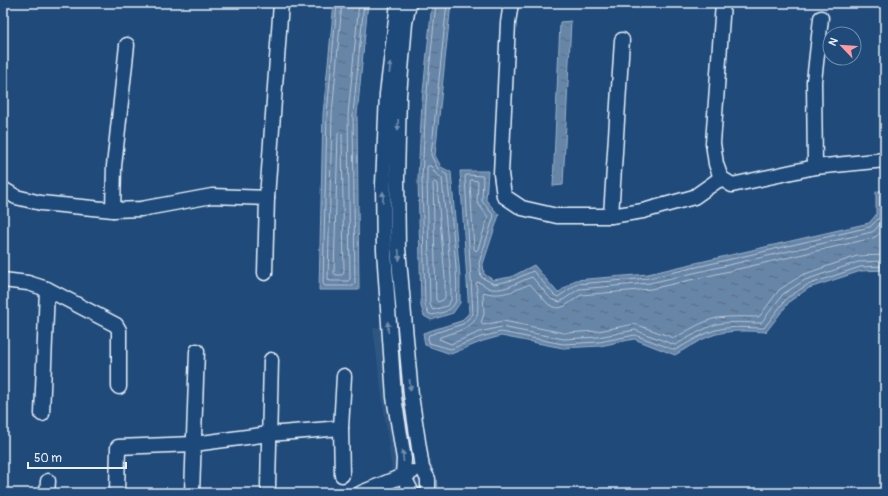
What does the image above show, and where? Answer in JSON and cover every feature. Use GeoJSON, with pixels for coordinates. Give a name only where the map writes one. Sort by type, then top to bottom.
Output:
{"type":"FeatureCollection","features":[{"type":"Feature","properties":{"kind":"street"},"geometry":{"type":"LineString","coordinates":[[265,273],[267,198],[281,3]]}},
{"type":"Feature","properties":{"kind":"street"},"geometry":{"type":"LineString","coordinates":[[398,3],[387,94],[383,184],[384,250],[394,397],[404,459],[403,475],[412,493]]}},
{"type":"Feature","properties":{"kind":"street"},"geometry":{"type":"LineString","coordinates":[[409,3],[405,23],[399,95],[396,178],[398,248],[410,395],[422,468],[428,479],[428,493]]}},
{"type":"Feature","properties":{"kind":"street"},"geometry":{"type":"LineString","coordinates":[[511,3],[508,23],[501,174],[504,196],[522,208],[557,216],[611,216],[643,211],[694,197],[721,178]]}},
{"type":"Feature","properties":{"kind":"street"},"geometry":{"type":"LineString","coordinates":[[723,3],[713,143],[716,164],[721,178],[732,185],[815,167],[885,160]]}},
{"type":"Feature","properties":{"kind":"street"},"geometry":{"type":"LineString","coordinates":[[815,167],[814,81],[821,18]]}},
{"type":"Feature","properties":{"kind":"street"},"geometry":{"type":"LineString","coordinates":[[611,216],[622,40]]}},
{"type":"Feature","properties":{"kind":"street"},"geometry":{"type":"LineString","coordinates":[[113,210],[114,166],[127,45]]}},
{"type":"Feature","properties":{"kind":"street"},"geometry":{"type":"LineString","coordinates":[[3,189],[16,197],[41,203],[113,210],[141,209],[212,196],[267,198]]}},
{"type":"Feature","properties":{"kind":"street"},"geometry":{"type":"LineString","coordinates":[[3,280],[28,283],[47,289],[116,325],[119,330],[119,387]]}},
{"type":"Feature","properties":{"kind":"street"},"geometry":{"type":"LineString","coordinates":[[42,414],[47,289]]}},
{"type":"Feature","properties":{"kind":"street"},"geometry":{"type":"LineString","coordinates":[[192,493],[197,351]]}},
{"type":"Feature","properties":{"kind":"street"},"geometry":{"type":"LineString","coordinates":[[390,354],[393,359],[397,359],[406,354]]}},
{"type":"Feature","properties":{"kind":"street"},"geometry":{"type":"LineString","coordinates":[[268,486],[271,360]]}},
{"type":"Feature","properties":{"kind":"street"},"geometry":{"type":"LineString","coordinates":[[342,475],[341,428],[344,376]]}},
{"type":"Feature","properties":{"kind":"street"},"geometry":{"type":"LineString","coordinates":[[117,493],[118,447],[194,444],[269,434],[341,428]]}},
{"type":"Feature","properties":{"kind":"street"},"geometry":{"type":"LineString","coordinates":[[361,493],[422,468]]}},
{"type":"Feature","properties":{"kind":"shaded area"},"geometry":{"type":"Polygon","coordinates":[[[407,324],[415,404],[440,493],[399,493],[392,471],[373,328],[407,324]]]}},
{"type":"Feature","properties":{"kind":"water"},"geometry":{"type":"Polygon","coordinates":[[[334,3],[368,3],[357,115],[359,290],[319,290],[323,114],[334,3]]]}},
{"type":"Feature","properties":{"kind":"water"},"geometry":{"type":"Polygon","coordinates":[[[432,3],[451,3],[435,155],[441,167],[451,172],[460,277],[460,303],[453,313],[431,320],[424,316],[421,306],[418,178],[422,102],[432,3]]]}},
{"type":"Feature","properties":{"kind":"water"},"geometry":{"type":"Polygon","coordinates":[[[571,21],[563,185],[553,186],[560,22],[571,21]]]}},
{"type":"Feature","properties":{"kind":"water"},"geometry":{"type":"Polygon","coordinates":[[[460,171],[488,171],[486,200],[499,215],[483,264],[484,274],[493,280],[511,277],[534,265],[558,293],[575,280],[648,274],[869,223],[876,215],[876,192],[885,189],[885,270],[861,271],[809,288],[790,301],[766,332],[738,331],[715,334],[697,342],[675,355],[634,339],[600,346],[563,348],[501,336],[483,341],[451,354],[425,345],[423,333],[461,321],[469,313],[460,171]]]}}]}
